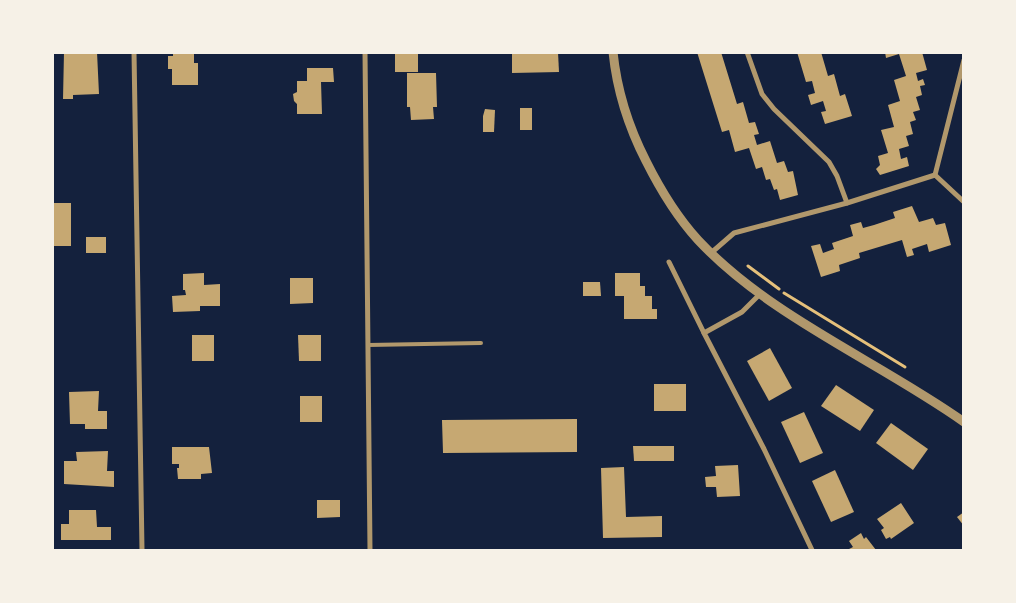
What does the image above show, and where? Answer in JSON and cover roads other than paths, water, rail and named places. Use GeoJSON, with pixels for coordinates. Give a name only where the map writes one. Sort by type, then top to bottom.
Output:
{"type":"FeatureCollection","features":[{"type":"Feature","properties":{"kind":"street"},"geometry":{"type":"LineString","coordinates":[[134,52],[142,550]]}},
{"type":"Feature","properties":{"kind":"street"},"geometry":{"type":"LineString","coordinates":[[365,52],[370,550]]}},
{"type":"Feature","properties":{"kind":"street"},"geometry":{"type":"LineString","coordinates":[[613,52],[623,107],[643,156],[677,214],[711,253],[761,293],[964,422]]}},
{"type":"Feature","properties":{"kind":"street"},"geometry":{"type":"LineString","coordinates":[[747,52],[762,94],[774,109],[829,162],[841,183],[847,203]]}},
{"type":"Feature","properties":{"kind":"street"},"geometry":{"type":"LineString","coordinates":[[935,175],[964,60]]}},
{"type":"Feature","properties":{"kind":"street"},"geometry":{"type":"LineString","coordinates":[[711,253],[734,233],[847,203],[935,175]]}},
{"type":"Feature","properties":{"kind":"street"},"geometry":{"type":"LineString","coordinates":[[935,175],[964,202]]}},
{"type":"Feature","properties":{"kind":"street"},"geometry":{"type":"LineString","coordinates":[[669,262],[764,449],[812,550]]}},
{"type":"Feature","properties":{"kind":"street"},"geometry":{"type":"LineString","coordinates":[[704,334],[742,312],[761,293]]}},
{"type":"Feature","properties":{"kind":"lane"},"geometry":{"type":"LineString","coordinates":[[368,345],[481,343]]}}]}
